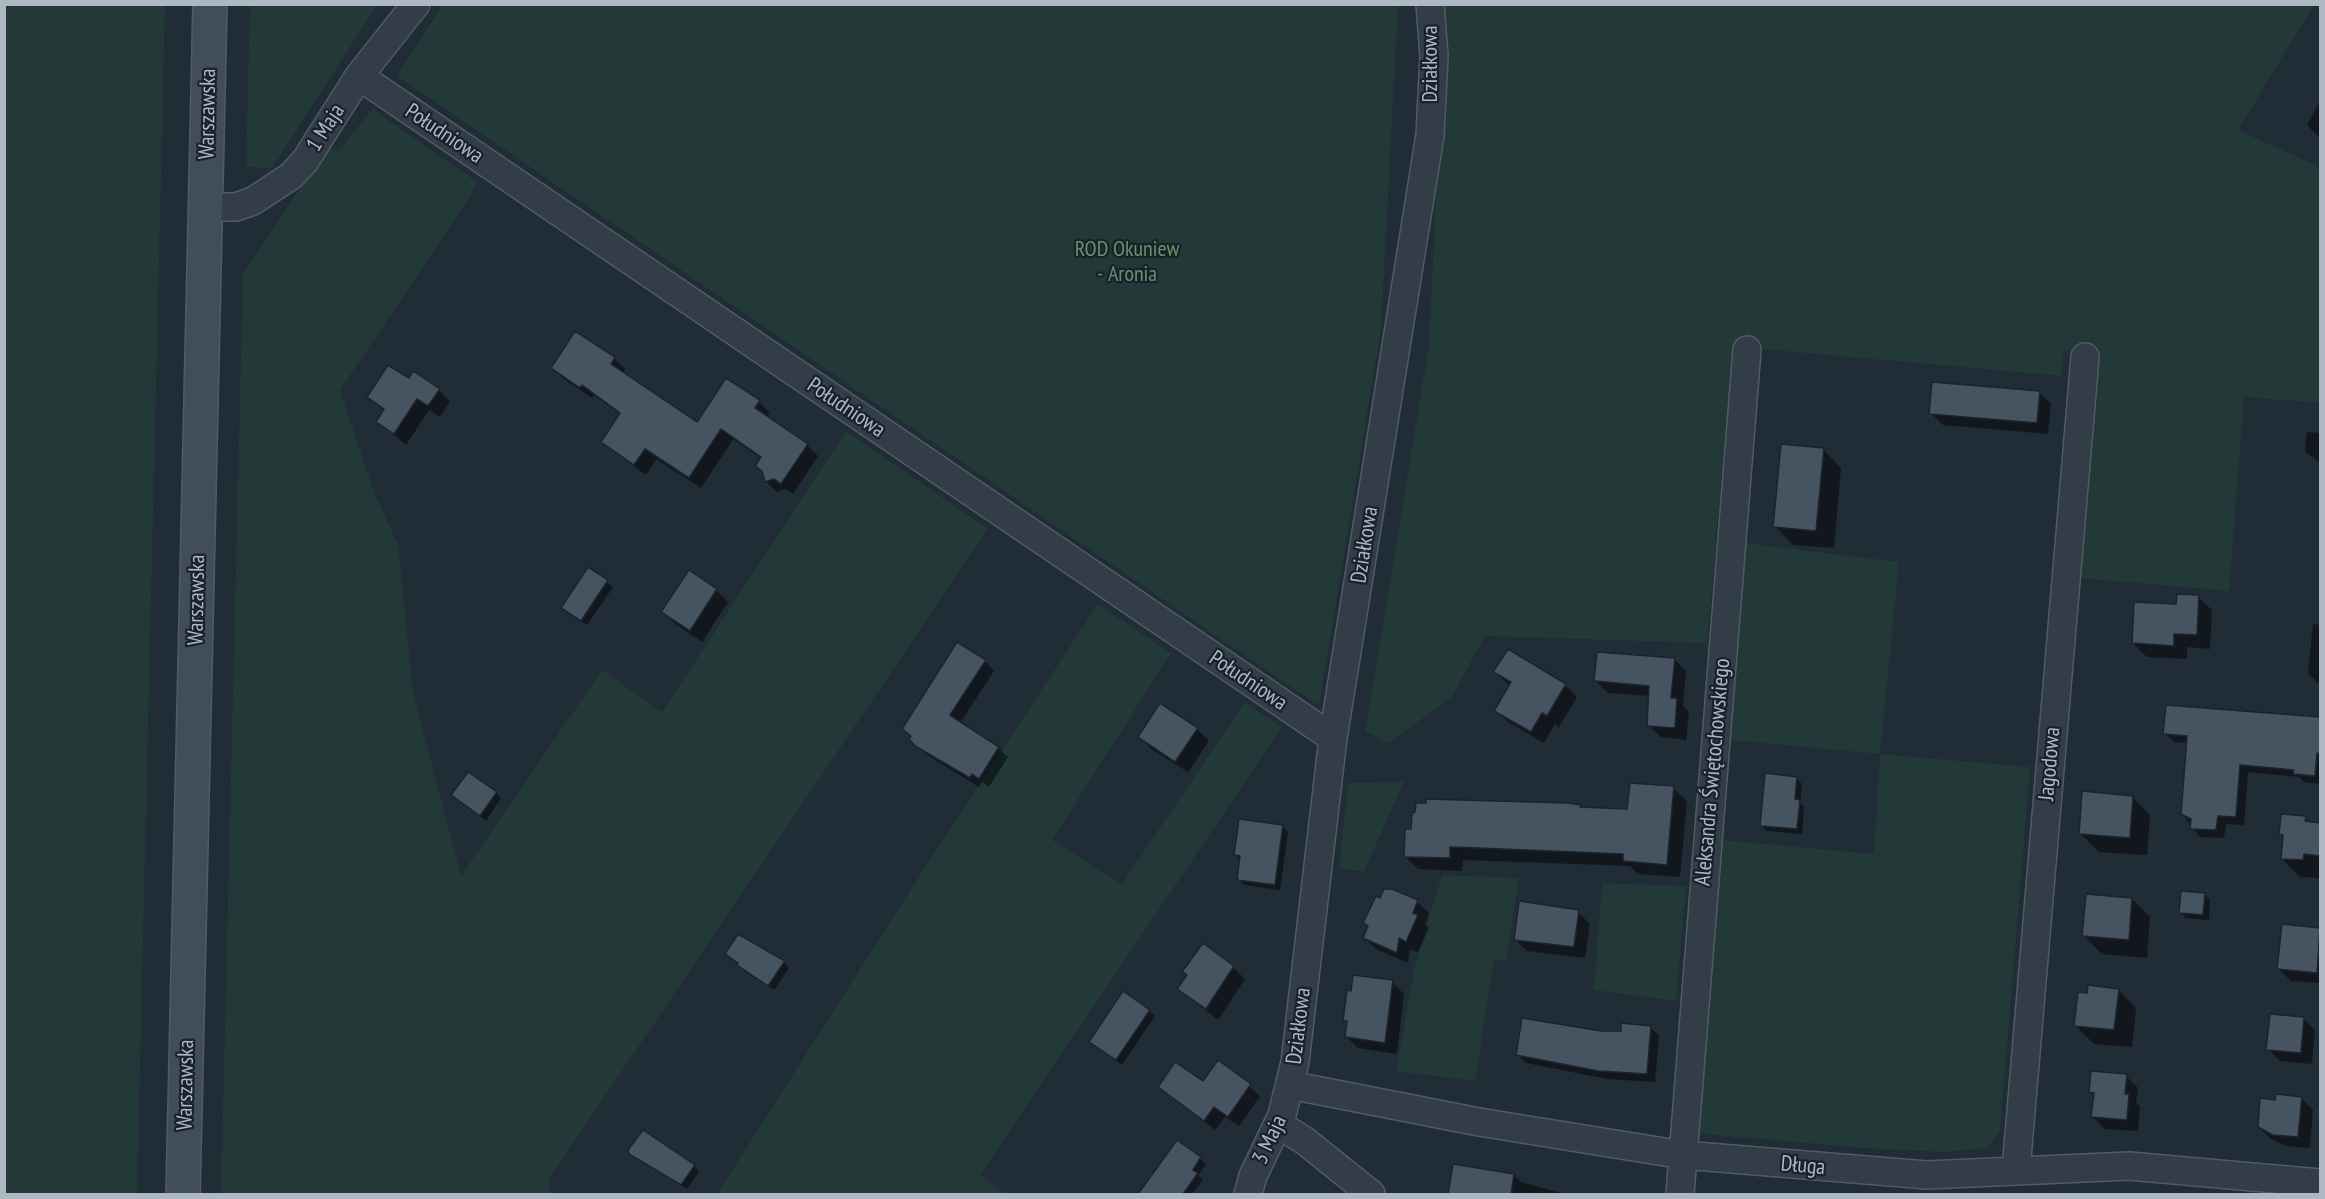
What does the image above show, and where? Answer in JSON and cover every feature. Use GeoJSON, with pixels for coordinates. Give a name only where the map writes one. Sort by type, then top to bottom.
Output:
{"type":"FeatureCollection","features":[{"type":"Feature","properties":{"kind":"main road","name":"Warszawska"},"geometry":{"type":"LineString","coordinates":[[183,1194],[210,4]]}},
{"type":"Feature","properties":{"kind":"street","name":"1 Maja"},"geometry":{"type":"LineString","coordinates":[[206,207],[236,207],[245,204],[273,190],[291,176],[305,161],[359,76],[416,4]]}},
{"type":"Feature","properties":{"kind":"street","name":"Działkowa"},"geometry":{"type":"LineString","coordinates":[[1290,1085],[1314,915],[1333,738],[1430,135],[1434,56],[1430,4]]}},
{"type":"Feature","properties":{"kind":"street","name":"Południowa"},"geometry":{"type":"LineString","coordinates":[[359,76],[1333,738]]}},
{"type":"Feature","properties":{"kind":"street","name":"Aleksandra Świętochowskiego"},"geometry":{"type":"LineString","coordinates":[[1680,1194],[1682,1136],[1747,350]]}},
{"type":"Feature","properties":{"kind":"street","name":"Jagodowa"},"geometry":{"type":"LineString","coordinates":[[2016,1170],[2085,357]]}},
{"type":"Feature","properties":{"kind":"street","name":"Długa"},"geometry":{"type":"LineString","coordinates":[[1290,1085],[1479,1122],[1683,1155],[1927,1175],[2129,1166],[2320,1182]]}},
{"type":"Feature","properties":{"kind":"street","name":"3 Maja"},"geometry":{"type":"LineString","coordinates":[[1248,1194],[1253,1176],[1278,1124],[1290,1085]]}},
{"type":"Feature","properties":{"kind":"street"},"geometry":{"type":"LineString","coordinates":[[1278,1124],[1305,1141],[1371,1194]]}},
{"type":"Feature","properties":{"kind":"green space"},"geometry":{"type":"Polygon","coordinates":[[[5,4],[165,5],[137,1194],[5,1194],[5,4]]]}},
{"type":"Feature","properties":{"kind":"green space"},"geometry":{"type":"Polygon","coordinates":[[[250,5],[377,5],[272,168],[246,167],[250,5]]]}},
{"type":"Feature","properties":{"kind":"green space","name":"ROD Okuniew - Aronia"},"geometry":{"type":"Polygon","coordinates":[[[442,5],[1398,5],[1381,330],[1319,706],[397,76],[442,5]]]}},
{"type":"Feature","properties":{"kind":"green space"},"geometry":{"type":"Polygon","coordinates":[[[1445,5],[2314,5],[2238,130],[2320,167],[2320,403],[2244,397],[2229,591],[2078,578],[2095,356],[2064,350],[2061,376],[1762,349],[1733,343],[1707,643],[1485,636],[1451,698],[1388,743],[1365,731],[1429,345],[1445,5]]]}},
{"type":"Feature","properties":{"kind":"green space"},"geometry":{"type":"Polygon","coordinates":[[[372,109],[477,182],[467,202],[340,390],[374,492],[398,544],[413,692],[461,876],[602,670],[662,712],[846,431],[988,529],[549,1179],[551,1194],[221,1194],[243,273],[328,147],[338,152],[372,109]]]}},
{"type":"Feature","properties":{"kind":"green space"},"geometry":{"type":"Polygon","coordinates":[[[1745,543],[1899,562],[1880,754],[1729,740],[1745,543]]]}},
{"type":"Feature","properties":{"kind":"green space"},"geometry":{"type":"Polygon","coordinates":[[[1098,604],[1171,653],[1052,840],[1122,884],[1245,702],[1282,727],[980,1175],[1006,1194],[717,1194],[936,850],[1098,604]]]}},
{"type":"Feature","properties":{"kind":"green space"},"geometry":{"type":"Polygon","coordinates":[[[1880,754],[2030,767],[2000,1131],[1987,1148],[1943,1152],[1862,1148],[1696,1133],[1721,840],[1874,854],[1880,754]]]}},
{"type":"Feature","properties":{"kind":"green space"},"geometry":{"type":"Polygon","coordinates":[[[1404,782],[1364,872],[1339,868],[1348,783],[1404,782]]]}},
{"type":"Feature","properties":{"kind":"green space"},"geometry":{"type":"Polygon","coordinates":[[[1442,875],[1519,878],[1506,961],[1494,960],[1475,1081],[1396,1071],[1415,966],[1442,875]]]}},
{"type":"Feature","properties":{"kind":"green space"},"geometry":{"type":"Polygon","coordinates":[[[1602,883],[1686,886],[1676,1001],[1594,990],[1602,883]]]}},
{"type":"Feature","properties":{"kind":"building"},"geometry":{"type":"Polygon","coordinates":[[[575,331],[615,357],[611,364],[697,422],[726,378],[760,400],[755,408],[808,444],[781,484],[774,479],[765,482],[762,471],[755,466],[761,457],[721,429],[689,478],[645,449],[634,465],[601,442],[620,413],[582,385],[580,388],[551,368],[575,331]]]}},
{"type":"Feature","properties":{"kind":"building"},"geometry":{"type":"Polygon","coordinates":[[[388,365],[409,378],[413,371],[440,389],[428,406],[417,399],[394,434],[376,422],[384,409],[367,397],[388,365]]]}},
{"type":"Feature","properties":{"kind":"building"},"geometry":{"type":"Polygon","coordinates":[[[1932,382],[2040,391],[2037,423],[1929,414],[1932,382]]]}},
{"type":"Feature","properties":{"kind":"building"},"geometry":{"type":"Polygon","coordinates":[[[1781,444],[1824,448],[1816,531],[1773,527],[1781,444]]]}},
{"type":"Feature","properties":{"kind":"building"},"geometry":{"type":"Polygon","coordinates":[[[588,567],[608,580],[581,621],[561,608],[588,567]]]}},
{"type":"Feature","properties":{"kind":"building"},"geometry":{"type":"Polygon","coordinates":[[[689,570],[717,589],[690,631],[661,612],[689,570]]]}},
{"type":"Feature","properties":{"kind":"building"},"geometry":{"type":"Polygon","coordinates":[[[2177,594],[2199,595],[2197,635],[2174,634],[2174,646],[2132,643],[2134,602],[2176,604],[2177,594]]]}},
{"type":"Feature","properties":{"kind":"building"},"geometry":{"type":"Polygon","coordinates":[[[957,642],[986,660],[950,715],[999,747],[979,779],[972,774],[970,778],[915,746],[909,739],[911,736],[902,729],[957,642]]]}},
{"type":"Feature","properties":{"kind":"building"},"geometry":{"type":"Polygon","coordinates":[[[1508,649],[1566,684],[1547,716],[1542,713],[1531,732],[1494,711],[1511,682],[1493,672],[1508,649]]]}},
{"type":"Feature","properties":{"kind":"building"},"geometry":{"type":"Polygon","coordinates":[[[1597,652],[1675,658],[1671,698],[1677,698],[1675,728],[1647,726],[1649,686],[1594,681],[1597,652]]]}},
{"type":"Feature","properties":{"kind":"building"},"geometry":{"type":"Polygon","coordinates":[[[1160,703],[1198,728],[1175,762],[1138,737],[1160,703]]]}},
{"type":"Feature","properties":{"kind":"building"},"geometry":{"type":"Polygon","coordinates":[[[2166,705],[2320,717],[2320,754],[2317,753],[2315,776],[2293,774],[2294,770],[2240,765],[2236,817],[2218,816],[2216,830],[2190,829],[2191,819],[2181,814],[2187,736],[2163,734],[2166,705]]]}},
{"type":"Feature","properties":{"kind":"building"},"geometry":{"type":"Polygon","coordinates":[[[468,772],[497,792],[480,816],[451,795],[468,772]]]}},
{"type":"Feature","properties":{"kind":"building"},"geometry":{"type":"Polygon","coordinates":[[[1765,773],[1797,777],[1795,799],[1800,800],[1797,829],[1760,826],[1765,773]]]}},
{"type":"Feature","properties":{"kind":"building"},"geometry":{"type":"Polygon","coordinates":[[[1630,783],[1674,786],[1667,865],[1623,861],[1623,854],[1450,847],[1450,858],[1404,857],[1405,829],[1411,829],[1412,813],[1415,812],[1416,803],[1426,803],[1426,799],[1567,803],[1581,805],[1580,807],[1627,809],[1630,783]]]}},
{"type":"Feature","properties":{"kind":"building"},"geometry":{"type":"Polygon","coordinates":[[[2082,791],[2133,796],[2130,838],[2079,834],[2082,791]]]}},
{"type":"Feature","properties":{"kind":"building"},"geometry":{"type":"Polygon","coordinates":[[[2281,814],[2306,816],[2305,821],[2320,823],[2320,856],[2304,854],[2303,860],[2281,859],[2283,835],[2279,834],[2281,814]]]}},
{"type":"Feature","properties":{"kind":"building"},"geometry":{"type":"Polygon","coordinates":[[[1239,819],[1283,825],[1275,885],[1237,880],[1240,856],[1234,855],[1239,819]]]}},
{"type":"Feature","properties":{"kind":"building"},"geometry":{"type":"Polygon","coordinates":[[[1384,889],[1392,889],[1418,900],[1413,913],[1418,915],[1406,942],[1399,938],[1397,953],[1363,938],[1368,926],[1363,923],[1376,896],[1380,898],[1384,889]]]}},
{"type":"Feature","properties":{"kind":"building"},"geometry":{"type":"Polygon","coordinates":[[[2181,891],[2205,893],[2203,915],[2179,913],[2181,891]]]}},
{"type":"Feature","properties":{"kind":"building"},"geometry":{"type":"Polygon","coordinates":[[[2086,894],[2132,898],[2129,940],[2082,936],[2086,894]]]}},
{"type":"Feature","properties":{"kind":"building"},"geometry":{"type":"Polygon","coordinates":[[[1519,901],[1579,910],[1574,947],[1514,940],[1519,901]]]}},
{"type":"Feature","properties":{"kind":"building"},"geometry":{"type":"Polygon","coordinates":[[[2282,924],[2320,928],[2317,973],[2277,969],[2282,924]]]}},
{"type":"Feature","properties":{"kind":"building"},"geometry":{"type":"Polygon","coordinates":[[[738,934],[785,961],[768,986],[725,954],[738,934]]]}},
{"type":"Feature","properties":{"kind":"building"},"geometry":{"type":"Polygon","coordinates":[[[1203,943],[1234,966],[1206,1009],[1177,989],[1187,975],[1182,972],[1203,943]]]}},
{"type":"Feature","properties":{"kind":"building"},"geometry":{"type":"Polygon","coordinates":[[[1353,975],[1393,980],[1385,1043],[1345,1037],[1347,1021],[1343,1021],[1347,990],[1351,991],[1353,975]]]}},
{"type":"Feature","properties":{"kind":"building"},"geometry":{"type":"Polygon","coordinates":[[[2088,985],[2119,989],[2114,1030],[2074,1026],[2078,992],[2087,993],[2088,985]]]}},
{"type":"Feature","properties":{"kind":"building"},"geometry":{"type":"Polygon","coordinates":[[[1123,991],[1150,1010],[1116,1060],[1089,1042],[1123,991]]]}},
{"type":"Feature","properties":{"kind":"building"},"geometry":{"type":"Polygon","coordinates":[[[2270,1014],[2304,1017],[2301,1053],[2266,1050],[2270,1014]]]}},
{"type":"Feature","properties":{"kind":"building"},"geometry":{"type":"Polygon","coordinates":[[[1522,1018],[1601,1031],[1621,1031],[1621,1023],[1651,1026],[1647,1074],[1598,1071],[1516,1055],[1522,1018]]]}},
{"type":"Feature","properties":{"kind":"building"},"geometry":{"type":"Polygon","coordinates":[[[1218,1060],[1251,1084],[1228,1117],[1214,1107],[1204,1121],[1158,1087],[1175,1062],[1203,1081],[1218,1060]]]}},
{"type":"Feature","properties":{"kind":"building"},"geometry":{"type":"Polygon","coordinates":[[[2091,1071],[2127,1074],[2125,1094],[2129,1094],[2127,1120],[2091,1117],[2094,1093],[2089,1092],[2091,1071]]]}},
{"type":"Feature","properties":{"kind":"building"},"geometry":{"type":"Polygon","coordinates":[[[2276,1094],[2302,1097],[2298,1137],[2273,1135],[2258,1127],[2260,1098],[2275,1100],[2276,1094]]]}},
{"type":"Feature","properties":{"kind":"building"},"geometry":{"type":"Polygon","coordinates":[[[643,1130],[695,1165],[681,1185],[629,1154],[628,1150],[643,1130]]]}},
{"type":"Feature","properties":{"kind":"building"},"geometry":{"type":"Polygon","coordinates":[[[1177,1140],[1201,1157],[1193,1170],[1198,1173],[1183,1194],[1138,1194],[1177,1140]]]}},
{"type":"Feature","properties":{"kind":"building"},"geometry":{"type":"Polygon","coordinates":[[[1453,1164],[1514,1174],[1511,1194],[1448,1194],[1453,1164]]]}}]}
